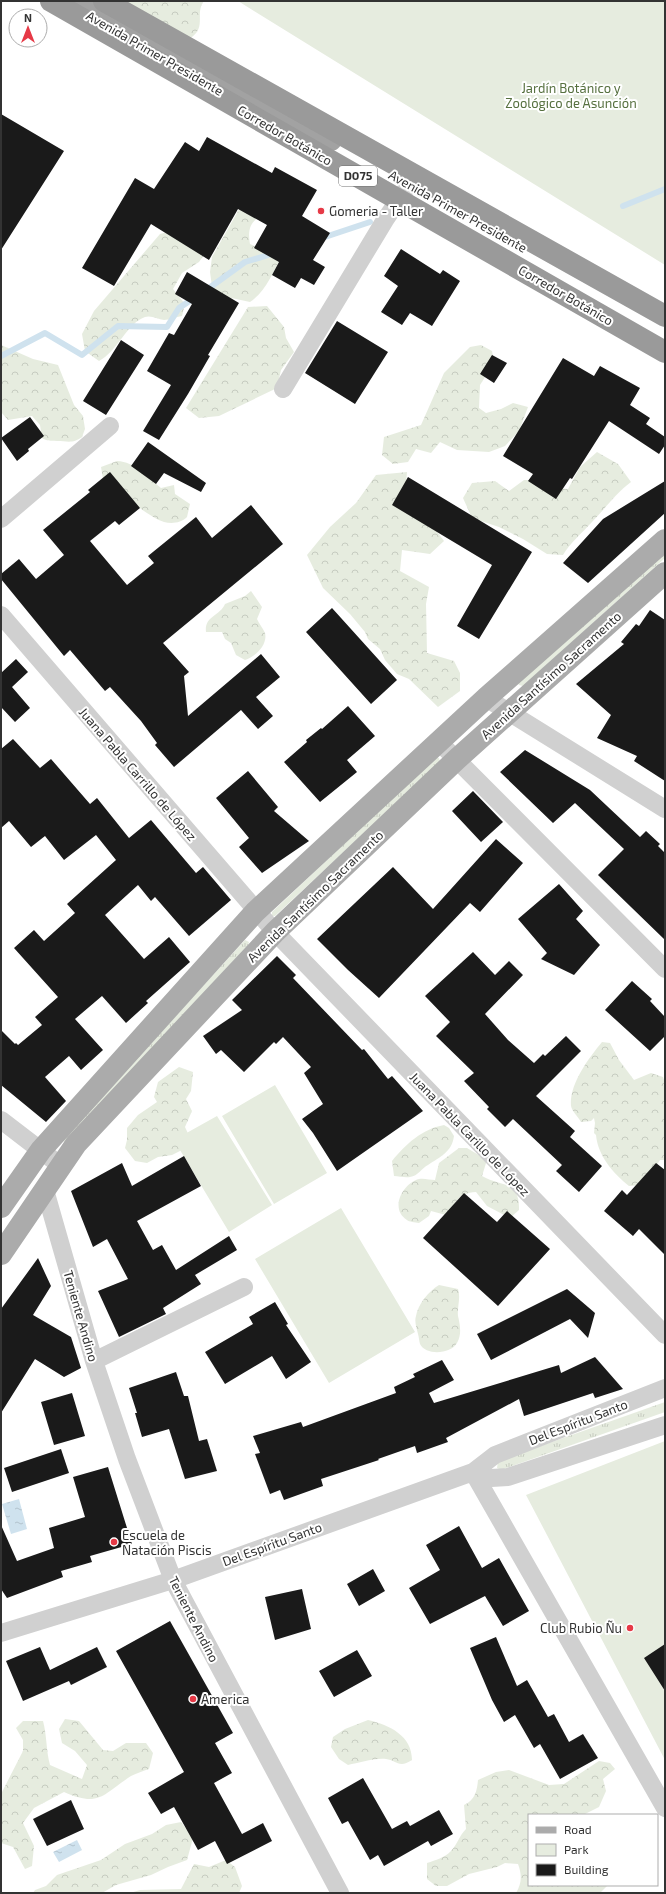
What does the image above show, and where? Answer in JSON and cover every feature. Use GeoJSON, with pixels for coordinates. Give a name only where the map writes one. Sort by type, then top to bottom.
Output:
{"type":"FeatureCollection","features":[{"type":"Feature","properties":{"kind":"highway","name":"Corredor Botánico"},"geometry":{"type":"LineString","coordinates":[[51,1],[665,352]]}},
{"type":"Feature","properties":{"kind":"highway","name":"Avenida Primer Presidente"},"geometry":{"type":"LineString","coordinates":[[64,1],[164,59],[404,192],[665,340]]}},
{"type":"Feature","properties":{"kind":"highway","name":"Avenida Primer Presidente"},"geometry":{"type":"LineString","coordinates":[[84,1],[169,52],[409,183],[665,327]]}},
{"type":"Feature","properties":{"kind":"highway","name":"D075"},"geometry":{"type":"LineString","coordinates":[[104,1],[665,316]]}},
{"type":"Feature","properties":{"kind":"main road","name":"Avenida Santísimo Sacramento"},"geometry":{"type":"LineString","coordinates":[[1,1207],[41,1150],[257,911],[486,698],[665,540]]}},
{"type":"Feature","properties":{"kind":"main road","name":"Avenida Santísimo Sacramento"},"geometry":{"type":"LineString","coordinates":[[1,1254],[76,1144],[275,932],[457,759],[665,573]]}},
{"type":"Feature","properties":{"kind":"street"},"geometry":{"type":"LineString","coordinates":[[283,389],[385,220],[404,192]]}},
{"type":"Feature","properties":{"kind":"street"},"geometry":{"type":"LineString","coordinates":[[1,519],[110,426]]}},
{"type":"Feature","properties":{"kind":"street","name":"Juana Pabla Carrillo de López"},"geometry":{"type":"LineString","coordinates":[[1,615],[275,932]]}},
{"type":"Feature","properties":{"kind":"street"},"geometry":{"type":"LineString","coordinates":[[486,698],[665,809]]}},
{"type":"Feature","properties":{"kind":"street"},"geometry":{"type":"LineString","coordinates":[[439,742],[665,969]]}},
{"type":"Feature","properties":{"kind":"street","name":"Juana Pabla Carillo de López"},"geometry":{"type":"LineString","coordinates":[[275,932],[665,1335]]}},
{"type":"Feature","properties":{"kind":"street"},"geometry":{"type":"LineString","coordinates":[[1,1120],[61,1166]]}},
{"type":"Feature","properties":{"kind":"street","name":"Teniente Andino"},"geometry":{"type":"LineString","coordinates":[[45,1190],[94,1361],[127,1459],[173,1580],[340,1893]]}},
{"type":"Feature","properties":{"kind":"street"},"geometry":{"type":"LineString","coordinates":[[94,1361],[244,1287]]}},
{"type":"Feature","properties":{"kind":"street","name":"Del Espíritu Santo"},"geometry":{"type":"LineString","coordinates":[[1,1633],[173,1580],[473,1472],[495,1455],[665,1388]]}},
{"type":"Feature","properties":{"kind":"street"},"geometry":{"type":"LineString","coordinates":[[473,1472],[491,1478],[508,1477],[665,1425]]}},
{"type":"Feature","properties":{"kind":"street"},"geometry":{"type":"LineString","coordinates":[[473,1472],[665,1808]]}},
{"type":"Feature","properties":{"kind":"green space"},"geometry":{"type":"Polygon","coordinates":[[[115,1],[204,1],[201,6],[198,30],[195,35],[189,39],[115,1]]]}},
{"type":"Feature","properties":{"kind":"green space","name":"Jardín Botánico y Zoológico de Asunción"},"geometry":{"type":"Polygon","coordinates":[[[238,1],[665,1],[665,265],[238,1]]]}},
{"type":"Feature","properties":{"kind":"green space"},"geometry":{"type":"Polygon","coordinates":[[[255,181],[273,208],[257,218],[251,225],[249,236],[250,244],[281,258],[260,293],[250,302],[213,294],[210,272],[212,257],[255,181]]]}},
{"type":"Feature","properties":{"kind":"green space"},"geometry":{"type":"Polygon","coordinates":[[[175,230],[212,244],[199,262],[182,273],[173,289],[185,304],[182,316],[168,320],[145,317],[139,320],[127,331],[111,351],[99,361],[85,351],[82,334],[94,311],[160,234],[175,230]]]}},
{"type":"Feature","properties":{"kind":"green space"},"geometry":{"type":"Polygon","coordinates":[[[267,306],[284,327],[286,338],[294,352],[281,370],[277,388],[219,416],[199,418],[186,408],[248,307],[267,306]]]}},
{"type":"Feature","properties":{"kind":"green space"},"geometry":{"type":"Polygon","coordinates":[[[1,345],[33,359],[58,365],[74,405],[83,416],[85,429],[82,437],[67,442],[48,440],[42,438],[40,425],[32,416],[8,420],[1,412],[1,345]]]}},
{"type":"Feature","properties":{"kind":"green space"},"geometry":{"type":"Polygon","coordinates":[[[481,345],[492,351],[494,363],[480,385],[479,408],[486,413],[501,409],[513,403],[528,407],[519,431],[505,446],[489,452],[457,450],[440,442],[431,453],[416,449],[408,462],[393,464],[382,455],[384,437],[421,425],[444,373],[470,347],[481,345]]]}},
{"type":"Feature","properties":{"kind":"green space"},"geometry":{"type":"Polygon","coordinates":[[[597,452],[618,464],[631,482],[573,542],[563,555],[547,554],[523,539],[499,527],[472,518],[463,498],[472,483],[495,481],[509,491],[524,480],[540,480],[554,488],[568,489],[580,467],[597,452]]]}},
{"type":"Feature","properties":{"kind":"green space"},"geometry":{"type":"Polygon","coordinates":[[[117,461],[130,464],[135,467],[146,474],[161,488],[174,485],[175,494],[190,504],[187,517],[182,521],[170,523],[164,522],[150,515],[124,496],[103,479],[101,467],[117,461]]]}},
{"type":"Feature","properties":{"kind":"green space"},"geometry":{"type":"Polygon","coordinates":[[[407,472],[404,509],[435,529],[444,541],[430,554],[402,550],[400,571],[429,587],[426,604],[427,653],[454,661],[460,673],[460,691],[438,707],[409,679],[397,674],[385,660],[380,649],[368,639],[365,632],[350,614],[323,588],[307,555],[330,527],[356,503],[376,475],[407,472]]]}},
{"type":"Feature","properties":{"kind":"green space"},"geometry":{"type":"Polygon","coordinates":[[[665,550],[665,558],[523,686],[519,685],[518,683],[665,550]]]}},
{"type":"Feature","properties":{"kind":"green space"},"geometry":{"type":"Polygon","coordinates":[[[251,591],[262,607],[257,619],[265,633],[265,642],[257,653],[245,660],[236,655],[231,643],[225,639],[222,632],[206,632],[206,627],[210,619],[223,608],[225,604],[245,596],[251,591]]]}},
{"type":"Feature","properties":{"kind":"green space"},"geometry":{"type":"Polygon","coordinates":[[[436,757],[439,758],[440,762],[275,916],[272,916],[272,912],[436,757]]]}},
{"type":"Feature","properties":{"kind":"green space"},"geometry":{"type":"Polygon","coordinates":[[[245,940],[249,942],[248,945],[64,1143],[63,1139],[245,940]]]}},
{"type":"Feature","properties":{"kind":"green space"},"geometry":{"type":"Polygon","coordinates":[[[602,1042],[610,1043],[619,1060],[634,1080],[651,1073],[663,1077],[665,1083],[665,1160],[660,1160],[644,1185],[629,1186],[617,1176],[607,1164],[597,1143],[596,1135],[594,1133],[594,1118],[591,1121],[581,1122],[571,1106],[573,1089],[577,1080],[586,1063],[602,1042]]]}},
{"type":"Feature","properties":{"kind":"green space"},"geometry":{"type":"Polygon","coordinates":[[[179,1067],[193,1072],[191,1091],[186,1099],[192,1111],[185,1127],[191,1140],[188,1147],[172,1155],[158,1157],[147,1163],[135,1161],[125,1148],[127,1128],[138,1115],[157,1102],[154,1097],[158,1082],[179,1067]]]}},
{"type":"Feature","properties":{"kind":"green space"},"geometry":{"type":"Polygon","coordinates":[[[275,1085],[327,1173],[274,1204],[222,1116],[275,1085]]]}},
{"type":"Feature","properties":{"kind":"green space"},"geometry":{"type":"Polygon","coordinates":[[[217,1116],[272,1205],[229,1232],[174,1140],[217,1116]]]}},
{"type":"Feature","properties":{"kind":"green space"},"geometry":{"type":"Polygon","coordinates":[[[444,1125],[449,1128],[454,1136],[451,1146],[445,1154],[426,1166],[418,1174],[406,1177],[394,1176],[392,1161],[403,1149],[415,1138],[429,1130],[444,1125]]]}},
{"type":"Feature","properties":{"kind":"green space"},"geometry":{"type":"Polygon","coordinates":[[[459,1148],[467,1148],[487,1160],[482,1176],[513,1189],[518,1200],[519,1210],[510,1218],[487,1206],[476,1192],[461,1196],[446,1215],[431,1211],[429,1216],[419,1223],[408,1221],[399,1210],[400,1197],[403,1191],[413,1181],[419,1179],[435,1180],[439,1163],[459,1148]]]}},
{"type":"Feature","properties":{"kind":"green space"},"geometry":{"type":"Polygon","coordinates":[[[341,1208],[415,1332],[329,1383],[255,1259],[341,1208]]]}},
{"type":"Feature","properties":{"kind":"green space"},"geometry":{"type":"Polygon","coordinates":[[[439,1285],[458,1289],[458,1316],[460,1333],[459,1340],[454,1347],[444,1351],[433,1352],[423,1348],[420,1344],[415,1318],[424,1298],[439,1285]]]}},
{"type":"Feature","properties":{"kind":"green space"},"geometry":{"type":"Polygon","coordinates":[[[665,1402],[665,1412],[501,1470],[497,1468],[498,1461],[665,1402]]]}},
{"type":"Feature","properties":{"kind":"green space","name":"Club Rubio Ñu"},"geometry":{"type":"Polygon","coordinates":[[[665,1441],[665,1760],[526,1495],[665,1441]]]}},
{"type":"Feature","properties":{"kind":"green space"},"geometry":{"type":"Polygon","coordinates":[[[65,1719],[79,1721],[103,1750],[113,1751],[126,1743],[146,1743],[153,1753],[149,1769],[131,1776],[100,1797],[86,1799],[64,1792],[34,1808],[23,1823],[34,1846],[32,1866],[25,1869],[13,1847],[1,1843],[1,1794],[23,1751],[23,1740],[16,1728],[23,1721],[43,1721],[50,1765],[82,1779],[87,1765],[75,1751],[62,1743],[59,1729],[65,1719]]]}},
{"type":"Feature","properties":{"kind":"green space"},"geometry":{"type":"Polygon","coordinates":[[[368,1720],[392,1729],[404,1738],[411,1752],[412,1760],[408,1763],[401,1764],[386,1759],[376,1759],[348,1765],[339,1759],[331,1747],[333,1737],[345,1729],[368,1720]]]}},
{"type":"Feature","properties":{"kind":"green space"},"geometry":{"type":"Polygon","coordinates":[[[599,1761],[610,1763],[615,1769],[603,1779],[606,1791],[599,1807],[585,1814],[528,1814],[528,1886],[607,1886],[600,1893],[516,1893],[521,1879],[518,1864],[505,1863],[497,1867],[469,1874],[447,1886],[436,1886],[427,1879],[427,1863],[446,1855],[453,1849],[466,1829],[464,1805],[471,1801],[475,1795],[478,1780],[496,1772],[509,1770],[549,1785],[564,1784],[599,1761]]]}},
{"type":"Feature","properties":{"kind":"green space"},"geometry":{"type":"Polygon","coordinates":[[[181,1822],[193,1838],[187,1860],[151,1875],[116,1885],[102,1893],[33,1893],[35,1890],[46,1886],[57,1875],[101,1860],[125,1844],[152,1834],[166,1825],[181,1822]]]}},
{"type":"Feature","properties":{"kind":"green space"},"geometry":{"type":"Polygon","coordinates":[[[226,1860],[235,1867],[242,1886],[239,1893],[130,1893],[140,1890],[181,1889],[194,1864],[209,1867],[226,1860]]]}},
{"type":"Feature","properties":{"kind":"water"},"geometry":{"type":"Polygon","coordinates":[[[19,1499],[27,1529],[11,1534],[2,1504],[19,1499]]]}},
{"type":"Feature","properties":{"kind":"water"},"geometry":{"type":"Polygon","coordinates":[[[77,1840],[82,1850],[59,1862],[53,1852],[77,1840]]]}},
{"type":"Feature","properties":{"kind":"building"},"geometry":{"type":"Polygon","coordinates":[[[1,114],[64,151],[1,250],[1,114]]]}},
{"type":"Feature","properties":{"kind":"building"},"geometry":{"type":"Polygon","coordinates":[[[207,137],[272,173],[275,167],[317,190],[302,216],[330,233],[313,260],[325,267],[314,285],[301,278],[295,288],[272,275],[279,262],[254,248],[267,225],[238,209],[209,260],[151,224],[114,286],[82,268],[135,178],[154,189],[185,142],[199,151],[207,137]]]}},
{"type":"Feature","properties":{"kind":"building"},"geometry":{"type":"Polygon","coordinates":[[[401,249],[440,274],[443,270],[460,281],[432,326],[410,313],[402,325],[381,312],[398,286],[384,276],[401,249]]]}},
{"type":"Feature","properties":{"kind":"building"},"geometry":{"type":"Polygon","coordinates":[[[187,272],[239,303],[208,355],[210,356],[188,394],[159,440],[143,431],[171,385],[147,371],[169,333],[174,335],[192,304],[175,294],[187,272]]]}},
{"type":"Feature","properties":{"kind":"building"},"geometry":{"type":"Polygon","coordinates":[[[337,321],[388,352],[355,404],[305,373],[337,321]]]}},
{"type":"Feature","properties":{"kind":"building"},"geometry":{"type":"Polygon","coordinates":[[[121,340],[144,355],[106,415],[83,401],[121,340]]]}},
{"type":"Feature","properties":{"kind":"building"},"geometry":{"type":"Polygon","coordinates":[[[492,355],[507,363],[494,383],[480,374],[492,355]]]}},
{"type":"Feature","properties":{"kind":"building"},"geometry":{"type":"Polygon","coordinates":[[[563,358],[594,376],[600,366],[640,388],[630,405],[650,418],[646,424],[665,437],[665,445],[659,454],[609,421],[572,479],[570,478],[556,499],[528,481],[533,474],[503,456],[563,358]]]}},
{"type":"Feature","properties":{"kind":"building"},"geometry":{"type":"Polygon","coordinates":[[[30,417],[44,436],[28,449],[29,451],[17,461],[1,438],[30,417]]]}},
{"type":"Feature","properties":{"kind":"building"},"geometry":{"type":"Polygon","coordinates":[[[148,442],[206,483],[201,492],[164,473],[156,484],[131,466],[148,442]]]}},
{"type":"Feature","properties":{"kind":"building"},"geometry":{"type":"Polygon","coordinates":[[[110,472],[140,508],[119,525],[115,521],[90,541],[127,585],[154,563],[148,556],[196,517],[212,538],[251,505],[283,544],[163,643],[189,672],[184,676],[188,716],[261,654],[280,677],[256,697],[273,716],[258,729],[241,710],[174,767],[155,745],[157,743],[141,721],[110,687],[105,691],[70,650],[64,656],[1,579],[1,574],[19,559],[36,579],[64,555],[43,530],[90,492],[88,490],[110,472]]]}},
{"type":"Feature","properties":{"kind":"building"},"geometry":{"type":"Polygon","coordinates":[[[408,477],[532,552],[479,639],[457,626],[492,565],[392,505],[408,477]]]}},
{"type":"Feature","properties":{"kind":"building"},"geometry":{"type":"Polygon","coordinates":[[[665,481],[665,513],[588,583],[563,563],[603,519],[665,481]]]}},
{"type":"Feature","properties":{"kind":"building"},"geometry":{"type":"Polygon","coordinates":[[[332,608],[397,680],[371,704],[306,632],[332,608]]]}},
{"type":"Feature","properties":{"kind":"building"},"geometry":{"type":"Polygon","coordinates":[[[650,610],[665,620],[665,781],[634,761],[637,756],[597,738],[611,715],[576,684],[624,644],[621,642],[636,624],[639,626],[650,610]]]}},
{"type":"Feature","properties":{"kind":"building"},"geometry":{"type":"Polygon","coordinates":[[[16,659],[28,672],[12,687],[30,708],[15,722],[1,707],[1,673],[16,659]]]}},
{"type":"Feature","properties":{"kind":"building"},"geometry":{"type":"Polygon","coordinates":[[[348,706],[375,736],[347,760],[357,772],[320,802],[284,762],[307,742],[306,740],[321,728],[322,729],[348,706]]]}},
{"type":"Feature","properties":{"kind":"building"},"geometry":{"type":"Polygon","coordinates":[[[13,739],[40,768],[51,759],[90,804],[97,798],[129,838],[151,820],[196,873],[203,867],[231,900],[189,936],[155,897],[151,901],[138,885],[105,915],[144,959],[169,937],[190,962],[146,1001],[148,1003],[126,1023],[102,996],[75,1019],[103,1050],[81,1070],[69,1056],[45,1077],[66,1101],[46,1122],[1,1085],[1,1030],[15,1044],[16,1043],[18,1045],[42,1025],[35,1017],[58,997],[14,948],[34,930],[44,941],[75,913],[67,904],[116,860],[96,835],[64,860],[45,836],[31,847],[9,821],[1,828],[1,749],[13,739]]]}},
{"type":"Feature","properties":{"kind":"building"},"geometry":{"type":"Polygon","coordinates":[[[525,750],[590,790],[640,837],[646,831],[660,844],[658,846],[665,853],[665,940],[598,875],[624,849],[575,803],[553,823],[500,772],[525,750]]]}},
{"type":"Feature","properties":{"kind":"building"},"geometry":{"type":"Polygon","coordinates":[[[248,771],[278,807],[274,811],[309,841],[262,873],[239,847],[249,838],[216,798],[248,771]]]}},
{"type":"Feature","properties":{"kind":"building"},"geometry":{"type":"Polygon","coordinates":[[[473,791],[503,822],[481,842],[452,811],[473,791]]]}},
{"type":"Feature","properties":{"kind":"building"},"geometry":{"type":"Polygon","coordinates":[[[496,839],[523,863],[480,912],[470,903],[379,998],[317,939],[393,867],[433,909],[496,839]]]}},
{"type":"Feature","properties":{"kind":"building"},"geometry":{"type":"Polygon","coordinates":[[[559,884],[583,911],[576,919],[600,945],[574,975],[541,959],[547,953],[518,919],[559,884]]]}},
{"type":"Feature","properties":{"kind":"building"},"geometry":{"type":"Polygon","coordinates":[[[473,952],[495,975],[509,961],[523,975],[485,1014],[508,1040],[534,1063],[543,1054],[545,1056],[566,1036],[581,1051],[536,1096],[575,1131],[570,1137],[602,1166],[579,1192],[556,1171],[562,1165],[513,1119],[505,1127],[487,1109],[489,1107],[464,1081],[474,1073],[436,1036],[450,1022],[425,996],[473,952]]]}},
{"type":"Feature","properties":{"kind":"building"},"geometry":{"type":"Polygon","coordinates":[[[277,956],[296,975],[293,978],[362,1050],[364,1049],[388,1079],[392,1076],[423,1111],[337,1171],[313,1133],[302,1119],[323,1104],[304,1073],[311,1067],[283,1037],[276,1044],[274,1042],[244,1072],[221,1050],[216,1054],[203,1036],[242,1010],[232,1000],[277,956]]]}},
{"type":"Feature","properties":{"kind":"building"},"geometry":{"type":"Polygon","coordinates":[[[632,981],[652,999],[650,1001],[665,1017],[665,1036],[650,1051],[605,1010],[632,981]]]}},
{"type":"Feature","properties":{"kind":"building"},"geometry":{"type":"Polygon","coordinates":[[[184,1156],[201,1186],[137,1221],[153,1250],[162,1245],[176,1270],[229,1236],[237,1250],[195,1275],[201,1284],[163,1308],[166,1314],[119,1337],[98,1291],[128,1279],[107,1239],[93,1247],[71,1191],[122,1163],[132,1186],[184,1156]]]}},
{"type":"Feature","properties":{"kind":"building"},"geometry":{"type":"Polygon","coordinates":[[[656,1163],[665,1170],[665,1255],[639,1229],[633,1236],[604,1211],[622,1190],[627,1195],[656,1163]]]}},
{"type":"Feature","properties":{"kind":"building"},"geometry":{"type":"Polygon","coordinates":[[[464,1193],[497,1222],[507,1211],[550,1249],[498,1306],[423,1238],[464,1193]]]}},
{"type":"Feature","properties":{"kind":"building"},"geometry":{"type":"Polygon","coordinates":[[[38,1258],[51,1286],[33,1315],[71,1337],[81,1368],[64,1377],[35,1359],[1,1413],[1,1309],[38,1258]]]}},
{"type":"Feature","properties":{"kind":"building"},"geometry":{"type":"Polygon","coordinates":[[[567,1289],[595,1313],[588,1338],[570,1319],[491,1360],[477,1334],[567,1289]]]}},
{"type":"Feature","properties":{"kind":"building"},"geometry":{"type":"Polygon","coordinates":[[[275,1302],[288,1324],[286,1325],[311,1362],[286,1379],[272,1356],[225,1384],[205,1352],[253,1324],[249,1317],[275,1302]]]}},
{"type":"Feature","properties":{"kind":"building"},"geometry":{"type":"Polygon","coordinates":[[[595,1357],[623,1389],[595,1398],[593,1393],[524,1416],[519,1399],[446,1438],[448,1442],[417,1453],[415,1446],[378,1459],[379,1460],[321,1479],[323,1486],[284,1500],[280,1490],[270,1494],[255,1454],[260,1453],[253,1436],[301,1422],[303,1427],[396,1393],[394,1387],[415,1377],[413,1374],[442,1360],[454,1380],[429,1393],[434,1403],[559,1365],[561,1373],[595,1357]]]}},
{"type":"Feature","properties":{"kind":"building"},"geometry":{"type":"Polygon","coordinates":[[[176,1372],[184,1396],[188,1396],[199,1441],[207,1439],[217,1471],[185,1479],[169,1429],[142,1437],[135,1413],[137,1413],[129,1388],[176,1372]]]}},
{"type":"Feature","properties":{"kind":"building"},"geometry":{"type":"Polygon","coordinates":[[[72,1393],[85,1436],[54,1445],[41,1402],[72,1393]]]}},
{"type":"Feature","properties":{"kind":"building"},"geometry":{"type":"Polygon","coordinates":[[[61,1449],[69,1473],[12,1492],[4,1468],[61,1449]]]}},
{"type":"Feature","properties":{"kind":"building"},"geometry":{"type":"Polygon","coordinates":[[[108,1467],[132,1544],[90,1556],[92,1562],[61,1571],[63,1577],[7,1598],[1,1589],[1,1525],[17,1561],[54,1548],[49,1528],[85,1517],[73,1477],[108,1467]]]}},
{"type":"Feature","properties":{"kind":"building"},"geometry":{"type":"Polygon","coordinates":[[[459,1526],[482,1568],[499,1558],[529,1611],[503,1626],[485,1596],[430,1624],[409,1588],[440,1570],[426,1545],[459,1526]]]}},
{"type":"Feature","properties":{"kind":"building"},"geometry":{"type":"Polygon","coordinates":[[[373,1569],[385,1591],[359,1606],[347,1584],[373,1569]]]}},
{"type":"Feature","properties":{"kind":"building"},"geometry":{"type":"Polygon","coordinates":[[[302,1589],[311,1629],[275,1640],[265,1597],[302,1589]]]}},
{"type":"Feature","properties":{"kind":"building"},"geometry":{"type":"Polygon","coordinates":[[[170,1621],[233,1733],[215,1743],[232,1773],[214,1783],[242,1834],[263,1823],[272,1841],[227,1864],[215,1841],[198,1850],[174,1807],[161,1814],[148,1793],[184,1772],[116,1651],[170,1621]]]}},
{"type":"Feature","properties":{"kind":"building"},"geometry":{"type":"Polygon","coordinates":[[[496,1637],[517,1686],[527,1680],[548,1717],[554,1714],[569,1742],[583,1734],[598,1758],[560,1779],[540,1744],[534,1748],[515,1715],[504,1722],[492,1700],[470,1648],[496,1637]]]}},
{"type":"Feature","properties":{"kind":"building"},"geometry":{"type":"Polygon","coordinates":[[[665,1644],[665,1691],[644,1658],[665,1644]]]}},
{"type":"Feature","properties":{"kind":"building"},"geometry":{"type":"Polygon","coordinates":[[[40,1647],[50,1670],[97,1647],[107,1667],[71,1685],[69,1681],[23,1701],[6,1661],[40,1647]]]}},
{"type":"Feature","properties":{"kind":"building"},"geometry":{"type":"Polygon","coordinates":[[[357,1650],[372,1676],[334,1697],[319,1671],[357,1650]]]}},
{"type":"Feature","properties":{"kind":"building"},"geometry":{"type":"Polygon","coordinates":[[[363,1778],[392,1829],[407,1821],[410,1826],[439,1810],[453,1834],[431,1846],[428,1841],[384,1866],[378,1855],[370,1860],[348,1821],[342,1824],[328,1798],[363,1778]]]}},
{"type":"Feature","properties":{"kind":"building"},"geometry":{"type":"Polygon","coordinates":[[[71,1800],[84,1829],[47,1846],[33,1819],[71,1800]]]}},
{"type":"Feature","properties":{"kind":"waterway"},"geometry":{"type":"LineString","coordinates":[[623,206],[665,189]]}},
{"type":"Feature","properties":{"kind":"waterway"},"geometry":{"type":"LineString","coordinates":[[322,238],[370,222]]}},
{"type":"Feature","properties":{"kind":"waterway"},"geometry":{"type":"LineString","coordinates":[[205,291],[245,262],[275,253]]}},
{"type":"Feature","properties":{"kind":"waterway"},"geometry":{"type":"LineString","coordinates":[[1,356],[45,333],[82,355],[118,326],[167,327],[179,308],[194,298]]}},
{"type":"Feature","properties":{"kind":"place","name":"Gomeria - Taller"},"geometry":{"type":"Point","coordinates":[321,211]}},
{"type":"Feature","properties":{"kind":"place","name":"Escuela de Natación Piscis"},"geometry":{"type":"Point","coordinates":[114,1542]}},
{"type":"Feature","properties":{"kind":"place","name":"Club Rubio Ñu"},"geometry":{"type":"Point","coordinates":[630,1628]}},
{"type":"Feature","properties":{"kind":"place","name":"America"},"geometry":{"type":"Point","coordinates":[193,1699]}}]}
